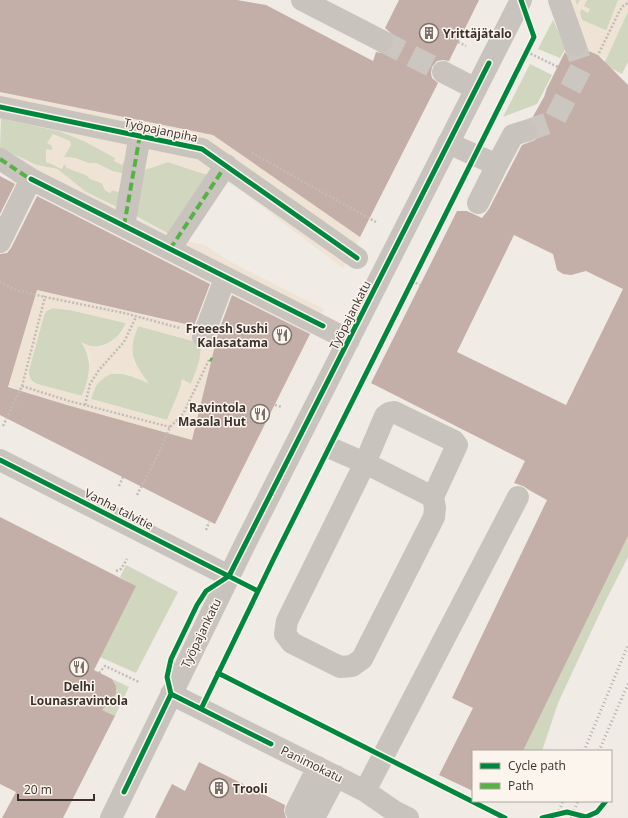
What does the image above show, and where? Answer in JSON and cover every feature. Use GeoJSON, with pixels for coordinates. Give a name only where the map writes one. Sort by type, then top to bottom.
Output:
{"type":"FeatureCollection","features":[{"type":"Feature","properties":{"kind":"street"},"geometry":{"type":"LineString","coordinates":[[302,0],[382,41]]}},
{"type":"Feature","properties":{"kind":"street","name":"Työpajankatu"},"geometry":{"type":"LineString","coordinates":[[112,818],[171,694],[348,340],[521,0]]}},
{"type":"Feature","properties":{"kind":"street"},"geometry":{"type":"LineString","coordinates":[[559,0],[575,45]]}},
{"type":"Feature","properties":{"kind":"street"},"geometry":{"type":"LineString","coordinates":[[443,72],[476,89]]}},
{"type":"Feature","properties":{"kind":"street","name":"Työpajanpiha"},"geometry":{"type":"LineString","coordinates":[[0,107],[202,148],[357,258]]}},
{"type":"Feature","properties":{"kind":"street"},"geometry":{"type":"LineString","coordinates":[[478,203],[513,135],[526,130]]}},
{"type":"Feature","properties":{"kind":"street"},"geometry":{"type":"LineString","coordinates":[[124,226],[140,135]]}},
{"type":"Feature","properties":{"kind":"street"},"geometry":{"type":"LineString","coordinates":[[448,143],[497,165]]}},
{"type":"Feature","properties":{"kind":"street"},"geometry":{"type":"LineString","coordinates":[[0,159],[31,179],[348,340]]}},
{"type":"Feature","properties":{"kind":"street"},"geometry":{"type":"LineString","coordinates":[[170,249],[226,165]]}},
{"type":"Feature","properties":{"kind":"street"},"geometry":{"type":"LineString","coordinates":[[0,242],[31,179]]}},
{"type":"Feature","properties":{"kind":"street"},"geometry":{"type":"LineString","coordinates":[[203,337],[221,289],[227,278]]}},
{"type":"Feature","properties":{"kind":"street"},"geometry":{"type":"LineString","coordinates":[[394,412],[454,441],[457,445],[433,497],[435,508],[434,517],[362,659],[352,666],[340,667],[292,643],[285,634],[287,621],[365,462],[385,416],[389,413],[394,412]]}},
{"type":"Feature","properties":{"kind":"street"},"geometry":{"type":"LineString","coordinates":[[335,450],[365,462],[433,497]]}},
{"type":"Feature","properties":{"kind":"street","name":"Vanha talvitie"},"geometry":{"type":"LineString","coordinates":[[0,460],[230,576]]}},
{"type":"Feature","properties":{"kind":"street"},"geometry":{"type":"LineString","coordinates":[[365,791],[518,497]]}},
{"type":"Feature","properties":{"kind":"street","name":"Panimokatu"},"geometry":{"type":"LineString","coordinates":[[171,694],[365,791],[394,811],[408,818]]}},
{"type":"Feature","properties":{"kind":"street"},"geometry":{"type":"LineString","coordinates":[[305,814],[327,772]]}},
{"type":"Feature","properties":{"kind":"path"},"geometry":{"type":"LineString","coordinates":[[598,55],[620,10],[628,3]]}},
{"type":"Feature","properties":{"kind":"path"},"geometry":{"type":"LineString","coordinates":[[458,42],[466,46]]}},
{"type":"Feature","properties":{"kind":"path"},"geometry":{"type":"LineString","coordinates":[[527,52],[558,67]]}},
{"type":"Feature","properties":{"kind":"path"},"geometry":{"type":"LineString","coordinates":[[251,152],[376,222]]}},
{"type":"Feature","properties":{"kind":"path"},"geometry":{"type":"LineString","coordinates":[[408,288],[415,274]]}},
{"type":"Feature","properties":{"kind":"path"},"geometry":{"type":"LineString","coordinates":[[412,281],[420,285]]}},
{"type":"Feature","properties":{"kind":"path"},"geometry":{"type":"LineString","coordinates":[[0,282],[16,290],[196,332],[203,337],[210,359],[183,414],[170,427],[158,455],[137,495]]}},
{"type":"Feature","properties":{"kind":"path"},"geometry":{"type":"LineString","coordinates":[[3,426],[22,386],[45,296]]}},
{"type":"Feature","properties":{"kind":"path"},"geometry":{"type":"LineString","coordinates":[[85,405],[90,384],[99,370],[124,342],[136,317]]}},
{"type":"Feature","properties":{"kind":"path"},"geometry":{"type":"LineString","coordinates":[[22,386],[85,405],[170,427]]}},
{"type":"Feature","properties":{"kind":"path"},"geometry":{"type":"LineString","coordinates":[[275,404],[282,407]]}},
{"type":"Feature","properties":{"kind":"path"},"geometry":{"type":"LineString","coordinates":[[119,486],[123,477]]}},
{"type":"Feature","properties":{"kind":"path"},"geometry":{"type":"LineString","coordinates":[[206,530],[210,522]]}},
{"type":"Feature","properties":{"kind":"path"},"geometry":{"type":"LineString","coordinates":[[116,571],[121,569],[127,559]]}},
{"type":"Feature","properties":{"kind":"path"},"geometry":{"type":"LineString","coordinates":[[99,673],[105,666],[139,682]]}},
{"type":"Feature","properties":{"kind":"green space"},"geometry":{"type":"Polygon","coordinates":[[[575,0],[628,0],[628,62],[622,74],[607,66],[603,66],[617,35],[582,20],[575,0]]]}},
{"type":"Feature","properties":{"kind":"green space"},"geometry":{"type":"Polygon","coordinates":[[[553,20],[566,48],[560,58],[538,49],[553,20]]]}},
{"type":"Feature","properties":{"kind":"green space"},"geometry":{"type":"Polygon","coordinates":[[[530,64],[552,75],[537,104],[503,117],[530,64]]]}},
{"type":"Feature","properties":{"kind":"green space"},"geometry":{"type":"Polygon","coordinates":[[[1,118],[59,131],[84,141],[116,158],[114,161],[122,165],[123,162],[131,166],[128,175],[112,171],[96,163],[88,163],[75,158],[63,157],[71,145],[53,134],[48,143],[52,146],[52,150],[46,162],[62,169],[64,164],[71,169],[102,183],[105,190],[110,193],[112,190],[123,193],[121,209],[86,192],[57,169],[36,165],[0,148],[1,118]]]}},
{"type":"Feature","properties":{"kind":"green space"},"geometry":{"type":"Polygon","coordinates":[[[168,162],[208,175],[171,235],[134,215],[141,171],[168,162]]]}},
{"type":"Feature","properties":{"kind":"green space"},"geometry":{"type":"Polygon","coordinates":[[[53,308],[70,310],[126,323],[122,331],[109,343],[95,347],[82,343],[88,356],[89,369],[87,382],[82,396],[37,384],[31,380],[30,377],[29,370],[44,315],[46,311],[53,308]]]}},
{"type":"Feature","properties":{"kind":"green space"},"geometry":{"type":"Polygon","coordinates":[[[138,326],[194,341],[201,347],[199,364],[191,384],[182,380],[180,389],[167,420],[91,399],[100,380],[106,376],[121,374],[148,383],[133,356],[133,343],[138,326]]]}},
{"type":"Feature","properties":{"kind":"green space"},"geometry":{"type":"Polygon","coordinates":[[[628,536],[628,557],[605,602],[558,703],[542,750],[523,750],[628,536]]]}},
{"type":"Feature","properties":{"kind":"green space"},"geometry":{"type":"Polygon","coordinates":[[[126,565],[178,592],[136,673],[100,657],[135,586],[120,577],[126,565]]]}},
{"type":"Feature","properties":{"kind":"green space"},"geometry":{"type":"Polygon","coordinates":[[[112,679],[129,687],[115,716],[79,700],[115,694],[116,686],[112,679]]]}},
{"type":"Feature","properties":{"kind":"shaded area"},"geometry":{"type":"Polygon","coordinates":[[[567,0],[575,0],[577,5],[580,0],[587,0],[584,6],[590,9],[588,13],[581,9],[580,13],[582,20],[606,31],[618,0],[628,0],[628,12],[606,59],[584,49],[567,0]]]}},
{"type":"Feature","properties":{"kind":"shaded area"},"geometry":{"type":"Polygon","coordinates":[[[0,92],[202,133],[205,119],[360,237],[343,268],[235,186],[217,178],[168,162],[141,171],[123,162],[122,165],[114,161],[115,158],[84,141],[59,131],[0,118],[0,92]]]}},
{"type":"Feature","properties":{"kind":"shaded area"},"geometry":{"type":"Polygon","coordinates":[[[53,134],[70,141],[71,145],[64,157],[75,158],[88,163],[96,163],[112,171],[128,175],[123,193],[112,190],[110,193],[105,190],[102,183],[67,168],[64,164],[62,169],[46,162],[46,149],[52,150],[52,146],[47,143],[53,134]]]}},
{"type":"Feature","properties":{"kind":"shaded area"},"geometry":{"type":"Polygon","coordinates":[[[20,157],[36,165],[57,169],[86,192],[181,240],[205,245],[229,261],[324,309],[311,334],[10,181],[20,157]]]}},
{"type":"Feature","properties":{"kind":"shaded area"},"geometry":{"type":"Polygon","coordinates":[[[27,288],[218,332],[187,465],[67,405],[8,386],[32,308],[27,288]],[[53,308],[46,311],[44,315],[29,370],[29,377],[37,384],[82,396],[87,384],[90,360],[81,342],[90,346],[100,347],[118,336],[124,329],[126,323],[70,310],[53,308]],[[138,326],[132,344],[133,357],[135,364],[149,384],[130,375],[119,373],[111,374],[96,385],[91,399],[167,420],[180,389],[182,379],[191,384],[199,362],[201,348],[198,343],[193,341],[138,326]]]}},
{"type":"Feature","properties":{"kind":"building"},"geometry":{"type":"Polygon","coordinates":[[[0,0],[237,0],[266,5],[373,61],[376,52],[388,52],[393,46],[393,35],[385,28],[399,0],[479,0],[449,61],[437,61],[432,67],[432,78],[438,83],[360,237],[213,135],[0,92],[0,0]]]}},
{"type":"Feature","properties":{"kind":"building"},"geometry":{"type":"Polygon","coordinates":[[[586,50],[598,55],[628,85],[628,536],[523,750],[472,750],[472,791],[439,775],[473,708],[452,698],[547,500],[523,486],[514,483],[525,461],[371,383],[457,211],[467,211],[482,218],[489,209],[522,145],[535,140],[538,134],[538,127],[535,122],[531,120],[544,97],[565,52],[567,55],[572,57],[579,57],[586,50]],[[514,235],[457,352],[566,405],[623,289],[586,271],[571,275],[563,274],[557,270],[553,254],[514,235]]]}},
{"type":"Feature","properties":{"kind":"building"},"geometry":{"type":"Polygon","coordinates":[[[0,176],[15,184],[0,214],[0,176]]]}},
{"type":"Feature","properties":{"kind":"building"},"geometry":{"type":"Polygon","coordinates":[[[37,196],[210,284],[194,326],[37,290],[8,387],[192,440],[218,333],[232,295],[310,334],[215,524],[0,415],[0,254],[7,253],[11,248],[37,196]]]}},
{"type":"Feature","properties":{"kind":"building"},"geometry":{"type":"Polygon","coordinates":[[[0,517],[136,586],[94,670],[112,679],[116,686],[116,694],[102,710],[115,716],[63,818],[2,818],[16,792],[0,784],[0,517]]]}},
{"type":"Feature","properties":{"kind":"building","name":"Trooli"},"geometry":{"type":"Polygon","coordinates":[[[199,762],[285,805],[284,811],[286,818],[155,818],[172,784],[185,791],[199,762]]]}},
{"type":"Feature","properties":{"kind":"tunnel"},"geometry":{"type":"LineString","coordinates":[[382,41],[443,72]]}},
{"type":"Feature","properties":{"kind":"tunnel"},"geometry":{"type":"LineString","coordinates":[[526,131],[554,121],[582,66],[575,45]]}},
{"type":"Feature","properties":{"kind":"railway"},"geometry":{"type":"LineString","coordinates":[[584,750],[628,645]]}},
{"type":"Feature","properties":{"kind":"railway"},"geometry":{"type":"LineString","coordinates":[[599,750],[628,684]]}},
{"type":"Feature","properties":{"kind":"railway"},"geometry":{"type":"LineString","coordinates":[[556,818],[563,802]]}},
{"type":"Feature","properties":{"kind":"railway"},"geometry":{"type":"LineString","coordinates":[[571,818],[578,802]]}},
{"type":"Feature","properties":{"kind":"marked path"},"geometry":{"type":"LineString","coordinates":[[124,226],[140,135]]}},
{"type":"Feature","properties":{"kind":"marked path"},"geometry":{"type":"LineString","coordinates":[[0,159],[33,181]]}},
{"type":"Feature","properties":{"kind":"marked path"},"geometry":{"type":"LineString","coordinates":[[170,249],[226,165]]}},
{"type":"Feature","properties":{"kind":"cycle path"},"geometry":{"type":"LineString","coordinates":[[201,709],[274,558],[534,37],[521,0]]}},
{"type":"Feature","properties":{"kind":"cycle path"},"geometry":{"type":"LineString","coordinates":[[229,576],[489,63]]}},
{"type":"Feature","properties":{"kind":"cycle path"},"geometry":{"type":"LineString","coordinates":[[0,107],[202,149],[357,258]]}},
{"type":"Feature","properties":{"kind":"cycle path"},"geometry":{"type":"LineString","coordinates":[[31,179],[323,326]]}},
{"type":"Feature","properties":{"kind":"cycle path"},"geometry":{"type":"LineString","coordinates":[[0,460],[258,591]]}},
{"type":"Feature","properties":{"kind":"cycle path"},"geometry":{"type":"LineString","coordinates":[[171,694],[167,677],[171,659],[197,605],[206,591],[229,576]]}},
{"type":"Feature","properties":{"kind":"cycle path"},"geometry":{"type":"LineString","coordinates":[[218,673],[472,801]]}},
{"type":"Feature","properties":{"kind":"cycle path"},"geometry":{"type":"LineString","coordinates":[[171,694],[271,744]]}},
{"type":"Feature","properties":{"kind":"cycle path"},"geometry":{"type":"LineString","coordinates":[[124,792],[171,694]]}},
{"type":"Feature","properties":{"kind":"cycle path"},"geometry":{"type":"LineString","coordinates":[[473,802],[505,818]]}},
{"type":"Feature","properties":{"kind":"cycle path"},"geometry":{"type":"LineString","coordinates":[[542,818],[567,812],[586,817],[597,812],[605,802]]}},
{"type":"Feature","properties":{"kind":"place","name":"Yrittäjätalo"},"geometry":{"type":"Point","coordinates":[429,33]}},
{"type":"Feature","properties":{"kind":"place","name":"Freeesh Sushi Kalasatama"},"geometry":{"type":"Point","coordinates":[282,335]}},
{"type":"Feature","properties":{"kind":"place","name":"Ravintola Masala Hut"},"geometry":{"type":"Point","coordinates":[260,414]}},
{"type":"Feature","properties":{"kind":"place","name":"Delhi Lounasravintola"},"geometry":{"type":"Point","coordinates":[79,667]}},
{"type":"Feature","properties":{"kind":"place","name":"Trooli"},"geometry":{"type":"Point","coordinates":[219,788]}}]}
